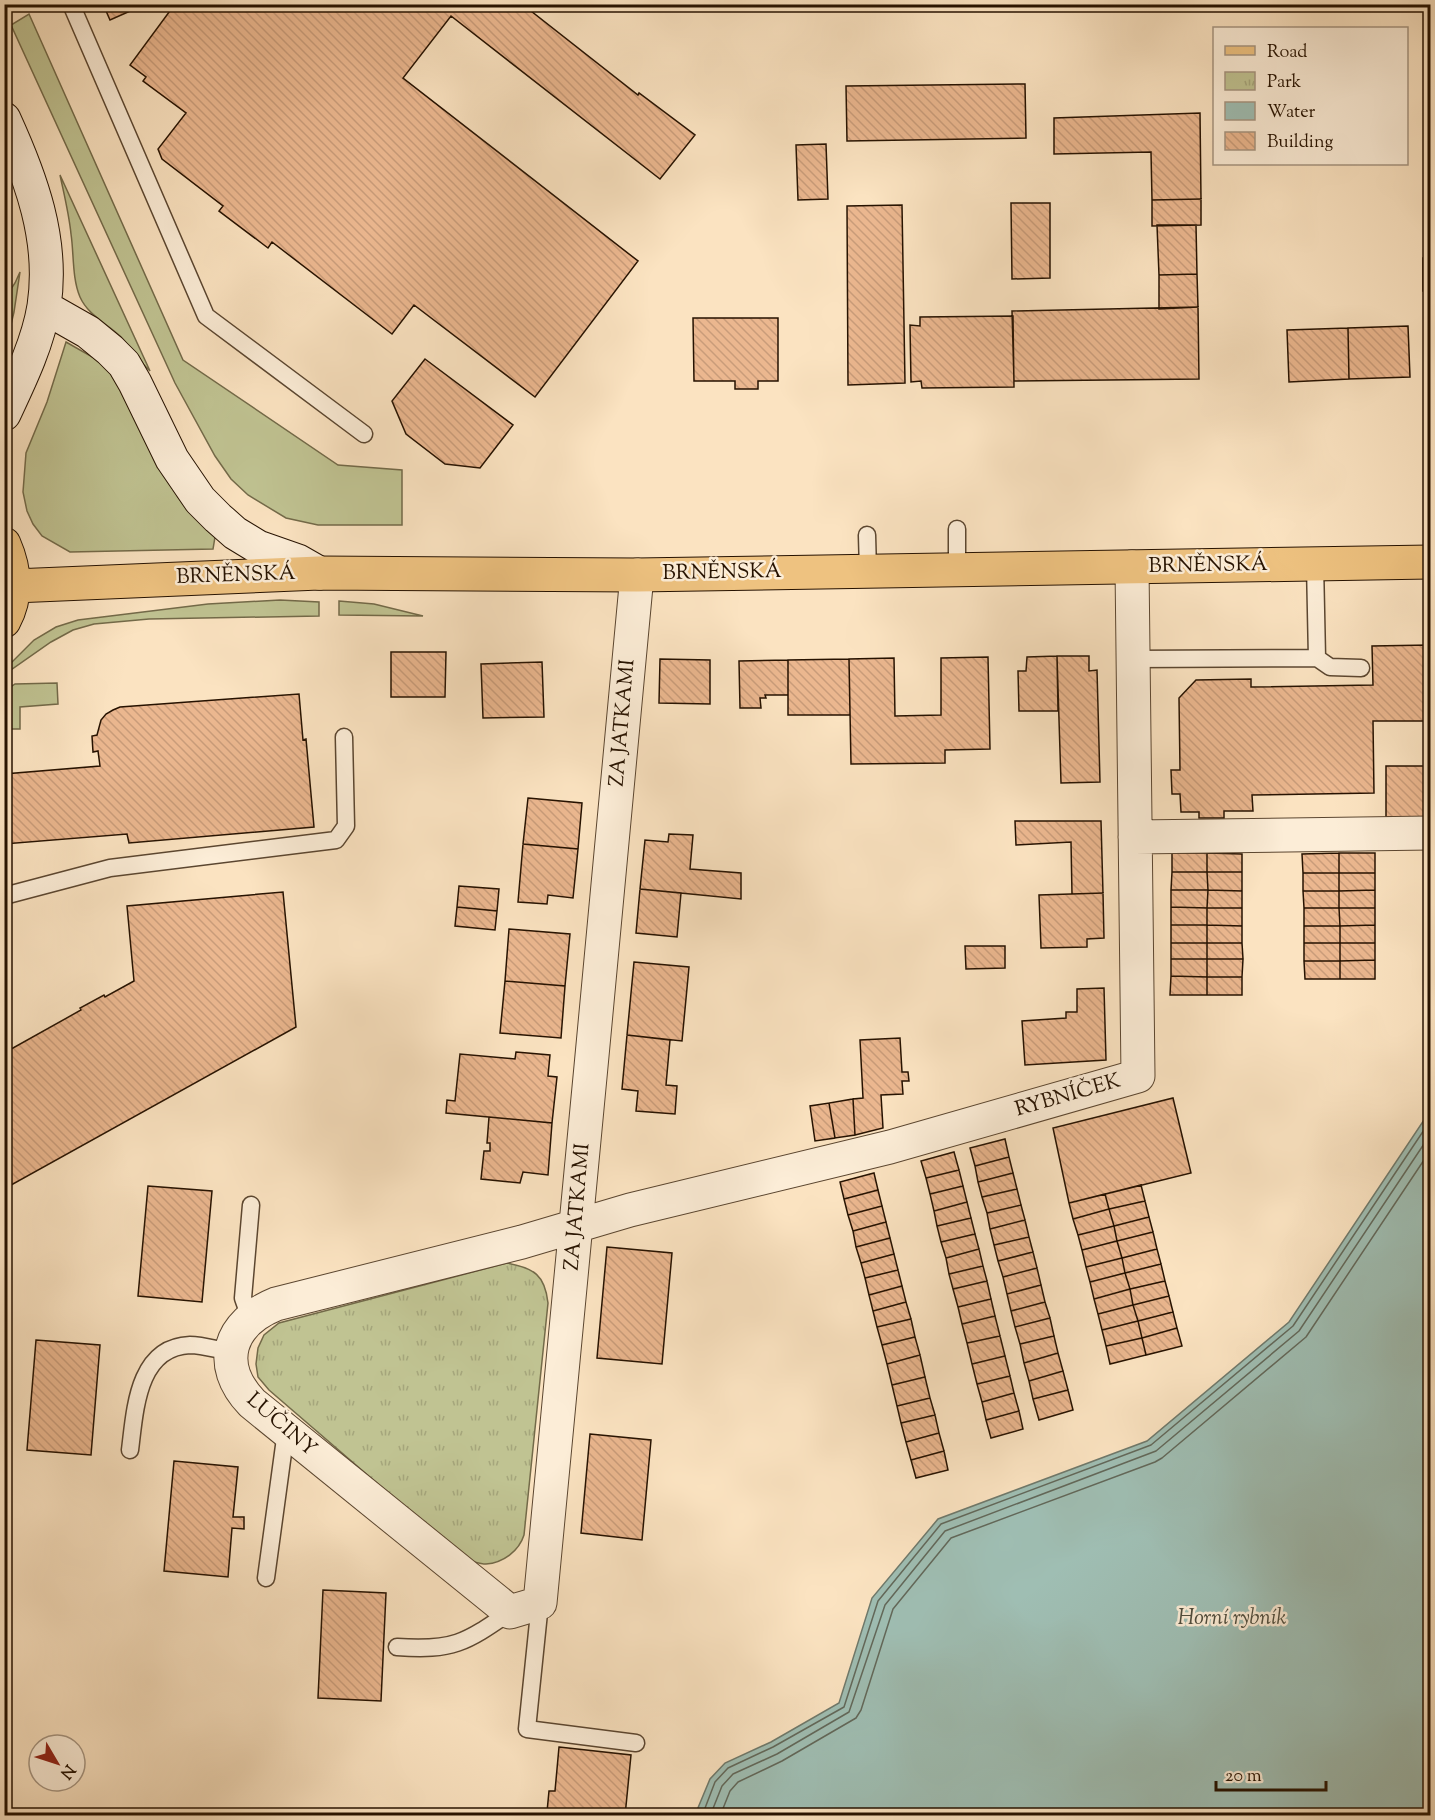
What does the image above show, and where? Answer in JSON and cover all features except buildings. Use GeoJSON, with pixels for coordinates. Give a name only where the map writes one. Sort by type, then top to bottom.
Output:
{"type":"FeatureCollection","features":[{"type":"Feature","properties":{"kind":"main road"},"geometry":{"type":"LineString","coordinates":[[4,544],[14,570],[12,602],[4,621]]}},
{"type":"Feature","properties":{"kind":"main road","name":"BRNĚNSKÁ"},"geometry":{"type":"LineString","coordinates":[[14,586],[319,573],[637,575],[1431,562]]}},
{"type":"Feature","properties":{"kind":"street"},"geometry":{"type":"LineString","coordinates":[[4,119],[33,192],[43,228],[46,261],[44,307],[33,346],[4,414]]}},
{"type":"Feature","properties":{"kind":"street"},"geometry":{"type":"LineString","coordinates":[[44,307],[88,332],[124,364],[172,459],[200,500],[218,518],[235,533],[258,547],[298,561],[319,573]]}},
{"type":"Feature","properties":{"kind":"street","name":"RYBNÍČEK"},"geometry":{"type":"LineString","coordinates":[[576,1227],[630,1210],[890,1147],[1137,1077],[1132,567]]}},
{"type":"Feature","properties":{"kind":"street","name":"ZA JATKAMI"},"geometry":{"type":"LineString","coordinates":[[540,1603],[637,575]]}},
{"type":"Feature","properties":{"kind":"street"},"geometry":{"type":"LineString","coordinates":[[1135,837],[1431,833]]}},
{"type":"Feature","properties":{"kind":"street"},"geometry":{"type":"LineString","coordinates":[[231,1352],[242,1326],[261,1310],[276,1304],[576,1227]]}},
{"type":"Feature","properties":{"kind":"street","name":"LUČINY"},"geometry":{"type":"LineString","coordinates":[[231,1352],[232,1369],[237,1383],[252,1403],[510,1612]]}},
{"type":"Feature","properties":{"kind":"street"},"geometry":{"type":"LineString","coordinates":[[510,1612],[540,1603]]}},
{"type":"Feature","properties":{"kind":"lane"},"geometry":{"type":"LineString","coordinates":[[71,4],[206,316],[364,434]]}},
{"type":"Feature","properties":{"kind":"lane"},"geometry":{"type":"LineString","coordinates":[[957,529],[957,570]]}},
{"type":"Feature","properties":{"kind":"lane"},"geometry":{"type":"LineString","coordinates":[[867,536],[868,571]]}},
{"type":"Feature","properties":{"kind":"lane"},"geometry":{"type":"LineString","coordinates":[[1316,564],[1317,657]]}},
{"type":"Feature","properties":{"kind":"lane"},"geometry":{"type":"LineString","coordinates":[[1133,659],[1317,657],[1330,667],[1361,668]]}},
{"type":"Feature","properties":{"kind":"lane"},"geometry":{"type":"LineString","coordinates":[[4,896],[110,868],[336,840],[346,826],[344,737]]}},
{"type":"Feature","properties":{"kind":"lane"},"geometry":{"type":"LineString","coordinates":[[250,1318],[243,1298],[251,1205]]}},
{"type":"Feature","properties":{"kind":"lane"},"geometry":{"type":"LineString","coordinates":[[130,1450],[137,1399],[144,1379],[148,1369],[166,1350],[190,1345],[231,1352]]}},
{"type":"Feature","properties":{"kind":"lane"},"geometry":{"type":"LineString","coordinates":[[266,1578],[286,1431]]}},
{"type":"Feature","properties":{"kind":"lane","name":"ZA JATKAMI"},"geometry":{"type":"LineString","coordinates":[[540,1603],[527,1729],[636,1743]]}},
{"type":"Feature","properties":{"kind":"lane"},"geometry":{"type":"LineString","coordinates":[[397,1647],[428,1649],[456,1644],[477,1635],[510,1612]]}},
{"type":"Feature","properties":{"kind":"green space"},"geometry":{"type":"Polygon","coordinates":[[[29,14],[183,360],[338,465],[402,470],[402,525],[318,525],[286,518],[248,495],[231,479],[215,456],[175,383],[11,25],[29,14]]]}},
{"type":"Feature","properties":{"kind":"green space"},"geometry":{"type":"Polygon","coordinates":[[[60,175],[150,371],[120,336],[88,309],[80,297],[60,175]]]}},
{"type":"Feature","properties":{"kind":"green space"},"geometry":{"type":"Polygon","coordinates":[[[20,272],[14,312],[5,349],[5,298],[20,272]]]}},
{"type":"Feature","properties":{"kind":"green space"},"geometry":{"type":"Polygon","coordinates":[[[66,342],[96,359],[112,373],[178,497],[193,516],[215,537],[213,549],[70,552],[42,536],[33,524],[27,511],[23,492],[26,453],[47,402],[66,342]]]}},
{"type":"Feature","properties":{"kind":"green space"},"geometry":{"type":"Polygon","coordinates":[[[280,600],[319,602],[319,616],[149,619],[94,624],[73,630],[51,642],[5,674],[5,669],[34,640],[56,627],[78,620],[208,604],[280,600]]]}},
{"type":"Feature","properties":{"kind":"green space"},"geometry":{"type":"Polygon","coordinates":[[[339,601],[374,604],[423,616],[339,615],[339,601]]]}},
{"type":"Feature","properties":{"kind":"green space"},"geometry":{"type":"Polygon","coordinates":[[[57,683],[58,704],[20,707],[20,729],[5,729],[5,691],[15,684],[57,683]]]}},
{"type":"Feature","properties":{"kind":"green space"},"geometry":{"type":"Polygon","coordinates":[[[507,1263],[524,1267],[536,1274],[544,1286],[548,1303],[524,1535],[514,1551],[504,1559],[484,1564],[466,1560],[269,1390],[258,1377],[256,1364],[258,1348],[264,1335],[279,1323],[507,1263]]]}},
{"type":"Feature","properties":{"kind":"water","name":"Horní rybník"},"geometry":{"type":"Polygon","coordinates":[[[1430,1111],[1430,1815],[695,1815],[710,1779],[725,1763],[771,1742],[839,1703],[872,1598],[938,1519],[1147,1441],[1289,1322],[1430,1111]]]}}]}
